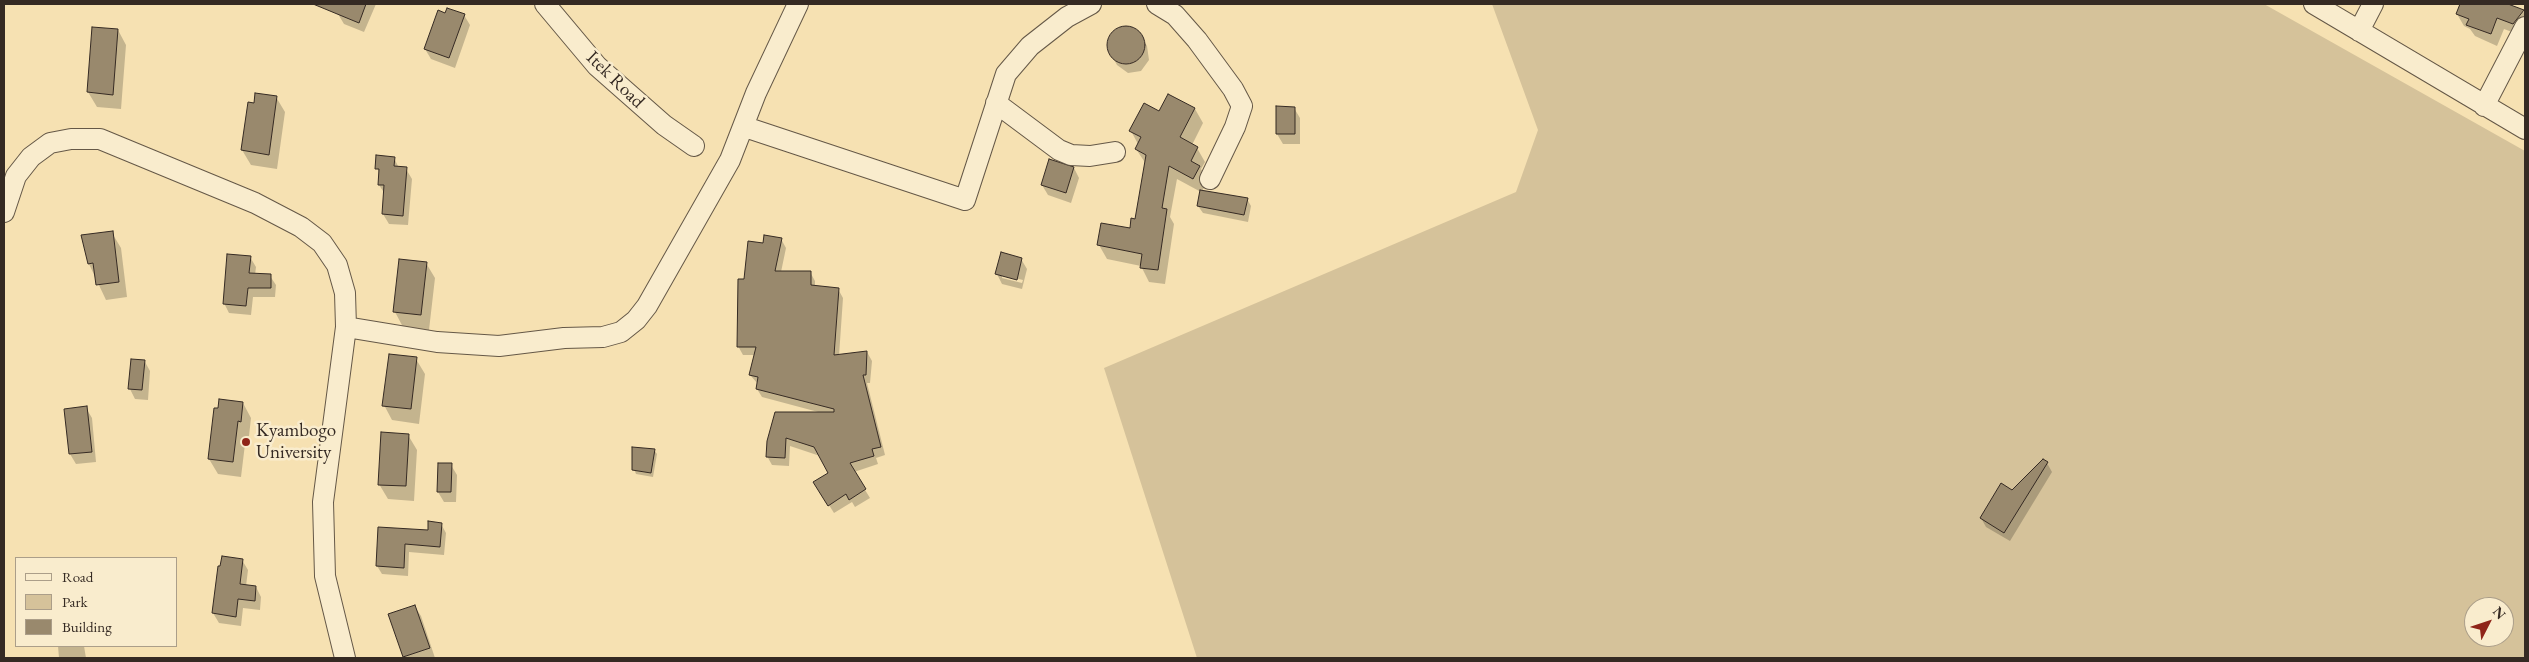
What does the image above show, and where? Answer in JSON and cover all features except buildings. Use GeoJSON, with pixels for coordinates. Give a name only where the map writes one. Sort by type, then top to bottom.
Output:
{"type":"FeatureCollection","features":[{"type":"Feature","properties":{"kind":"street","name":"Itek Road"},"geometry":{"type":"LineString","coordinates":[[546,4],[597,66],[664,125],[694,146]]}},
{"type":"Feature","properties":{"kind":"street"},"geometry":{"type":"LineString","coordinates":[[346,327],[437,342],[499,346],[564,338],[603,336],[620,332],[636,320],[647,306],[730,160],[745,127],[756,94],[798,4]]}},
{"type":"Feature","properties":{"kind":"street"},"geometry":{"type":"LineString","coordinates":[[745,127],[965,200],[1006,74],[1030,46],[1067,17],[1091,4]]}},
{"type":"Feature","properties":{"kind":"street"},"geometry":{"type":"LineString","coordinates":[[1157,4],[1175,16],[1197,40],[1233,89],[1242,106],[1235,127],[1210,179]]}},
{"type":"Feature","properties":{"kind":"street"},"geometry":{"type":"LineString","coordinates":[[2314,4],[2525,130]]}},
{"type":"Feature","properties":{"kind":"street"},"geometry":{"type":"LineString","coordinates":[[2359,30],[2373,4]]}},
{"type":"Feature","properties":{"kind":"street"},"geometry":{"type":"LineString","coordinates":[[2484,106],[2525,27]]}},
{"type":"Feature","properties":{"kind":"street"},"geometry":{"type":"LineString","coordinates":[[996,103],[1059,150],[1071,155],[1090,156],[1115,152]]}},
{"type":"Feature","properties":{"kind":"street"},"geometry":{"type":"LineString","coordinates":[[4,212],[16,176],[31,157],[50,143],[71,139],[100,139],[255,203],[301,226],[322,242],[337,265],[345,293],[346,327],[322,502],[324,576],[345,658]]}},
{"type":"Feature","properties":{"kind":"green space"},"geometry":{"type":"Polygon","coordinates":[[[1492,4],[2264,4],[2525,151],[2525,658],[1197,658],[1104,368],[1516,192],[1538,130],[1492,4]]]}},
{"type":"Feature","properties":{"kind":"place","name":"Kyambogo University"},"geometry":{"type":"Point","coordinates":[246,442]}}]}
